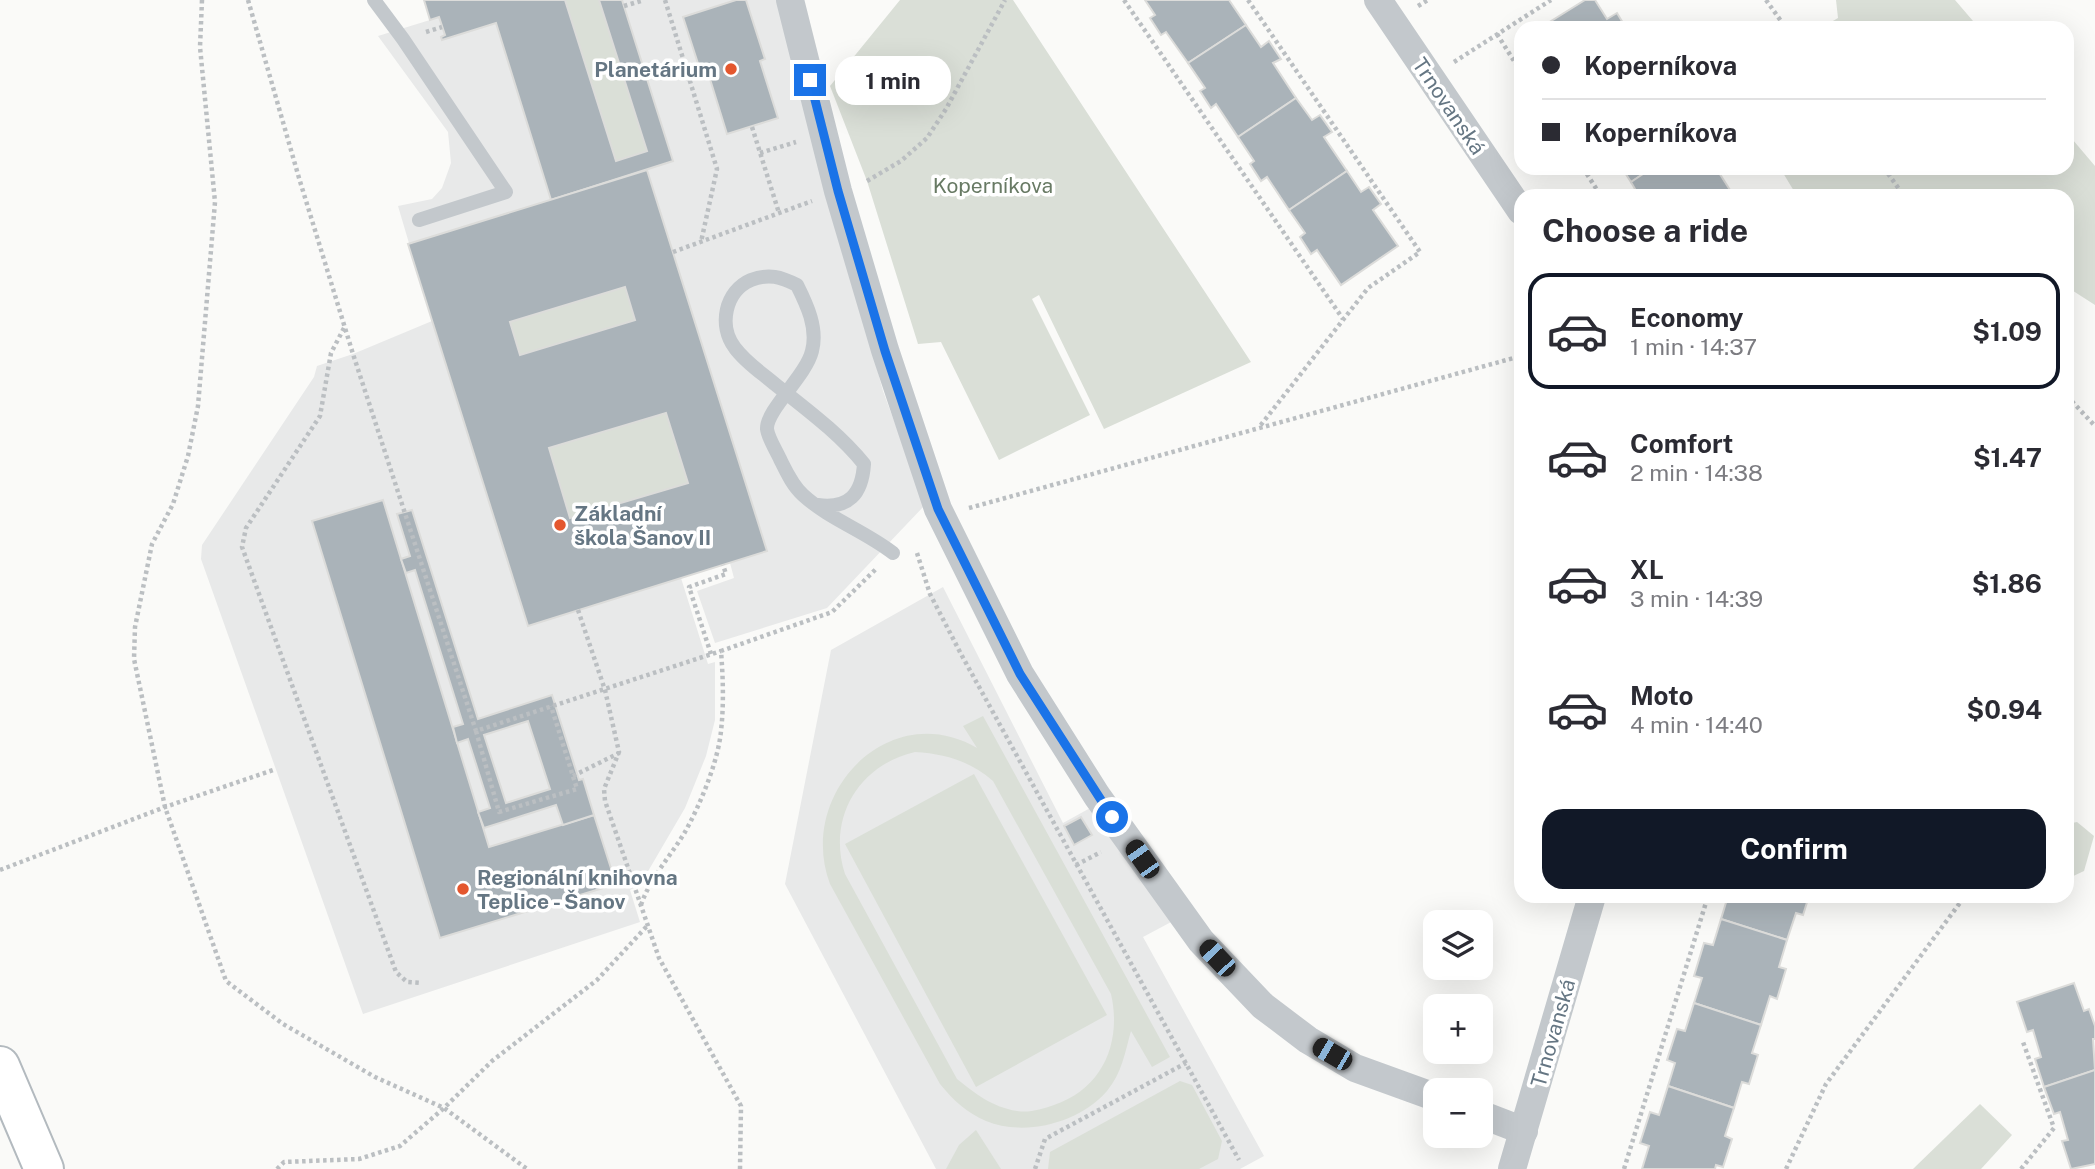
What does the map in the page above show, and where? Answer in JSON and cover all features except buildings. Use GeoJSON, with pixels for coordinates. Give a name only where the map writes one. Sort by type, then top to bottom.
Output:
{"type":"FeatureCollection","features":[{"type":"Feature","properties":{"kind":"street"},"geometry":{"type":"LineString","coordinates":[[790,0],[838,191],[885,351],[941,516],[1020,674],[1097,796],[1201,941],[1263,1006],[1308,1040],[1355,1068],[1423,1093]]}},
{"type":"Feature","properties":{"kind":"street","name":"Trnovanská"},"geometry":{"type":"LineString","coordinates":[[1378,0],[1514,201]]}},
{"type":"Feature","properties":{"kind":"street","name":"Trnovanská"},"geometry":{"type":"LineString","coordinates":[[1512,1169],[1590,903]]}},
{"type":"Feature","properties":{"kind":"street"},"geometry":{"type":"LineString","coordinates":[[0,1066],[44,1169]]}},
{"type":"Feature","properties":{"kind":"street"},"geometry":{"type":"LineString","coordinates":[[1493,1119],[1524,1131]]}},
{"type":"Feature","properties":{"kind":"lane"},"geometry":{"type":"LineString","coordinates":[[374,0],[506,192],[419,220]]}},
{"type":"Feature","properties":{"kind":"lane"},"geometry":{"type":"LineString","coordinates":[[818,505],[834,507],[848,501],[859,489],[864,464],[852,449],[787,394],[734,347],[727,330],[726,311],[732,295],[746,282],[763,275],[782,277],[797,285],[813,324],[813,351],[804,369],[787,394],[770,416],[767,430],[790,479],[803,495],[818,505],[893,552]]}},
{"type":"Feature","properties":{"kind":"path"},"geometry":{"type":"LineString","coordinates":[[202,0],[200,47],[215,202],[198,406],[188,456],[173,504],[152,544],[135,626],[134,659],[165,807],[226,981],[283,1024],[375,1077],[444,1108],[527,1169]]}},
{"type":"Feature","properties":{"kind":"path"},"geometry":{"type":"LineString","coordinates":[[248,0],[344,327],[476,731],[499,812],[577,789],[551,706]]}},
{"type":"Feature","properties":{"kind":"path"},"geometry":{"type":"LineString","coordinates":[[624,6],[644,0]]}},
{"type":"Feature","properties":{"kind":"path"},"geometry":{"type":"LineString","coordinates":[[665,0],[717,169],[701,242]]}},
{"type":"Feature","properties":{"kind":"path"},"geometry":{"type":"LineString","coordinates":[[673,252],[867,181],[901,162],[927,138],[946,109],[1006,0]]}},
{"type":"Feature","properties":{"kind":"path"},"geometry":{"type":"LineString","coordinates":[[1124,0],[1343,319]]}},
{"type":"Feature","properties":{"kind":"path"},"geometry":{"type":"LineString","coordinates":[[1248,0],[1420,252],[1368,288],[1260,427]]}},
{"type":"Feature","properties":{"kind":"path"},"geometry":{"type":"LineString","coordinates":[[1518,21],[1551,0]]}},
{"type":"Feature","properties":{"kind":"path"},"geometry":{"type":"LineString","coordinates":[[1766,0],[1781,21]]}},
{"type":"Feature","properties":{"kind":"path"},"geometry":{"type":"LineString","coordinates":[[1430,78],[1514,23]]}},
{"type":"Feature","properties":{"kind":"path"},"geometry":{"type":"LineString","coordinates":[[1497,34],[1514,61]]}},
{"type":"Feature","properties":{"kind":"path"},"geometry":{"type":"LineString","coordinates":[[752,127],[779,213]]}},
{"type":"Feature","properties":{"kind":"path"},"geometry":{"type":"LineString","coordinates":[[344,327],[331,353],[320,416],[246,528],[242,547],[396,972],[407,982],[421,983]]}},
{"type":"Feature","properties":{"kind":"path"},"geometry":{"type":"LineString","coordinates":[[941,516],[1514,358]]}},
{"type":"Feature","properties":{"kind":"path"},"geometry":{"type":"LineString","coordinates":[[2074,404],[2095,426]]}},
{"type":"Feature","properties":{"kind":"path"},"geometry":{"type":"LineString","coordinates":[[476,731],[832,612],[911,536],[930,594],[961,654],[1239,1160]]}},
{"type":"Feature","properties":{"kind":"path"},"geometry":{"type":"LineString","coordinates":[[711,654],[689,587],[726,574],[723,565]]}},
{"type":"Feature","properties":{"kind":"path"},"geometry":{"type":"LineString","coordinates":[[578,610],[605,690],[619,752],[604,789],[605,802],[659,958],[741,1106],[740,1169]]}},
{"type":"Feature","properties":{"kind":"path"},"geometry":{"type":"LineString","coordinates":[[641,906],[647,887],[686,830],[713,763],[721,733],[724,690],[721,650]]}},
{"type":"Feature","properties":{"kind":"path"},"geometry":{"type":"LineString","coordinates":[[573,776],[619,752]]}},
{"type":"Feature","properties":{"kind":"path"},"geometry":{"type":"LineString","coordinates":[[0,870],[165,807],[276,769]]}},
{"type":"Feature","properties":{"kind":"path"},"geometry":{"type":"LineString","coordinates":[[1624,1169],[1706,903]]}},
{"type":"Feature","properties":{"kind":"path"},"geometry":{"type":"LineString","coordinates":[[1786,1169],[1826,1084],[1960,903]]}},
{"type":"Feature","properties":{"kind":"path"},"geometry":{"type":"LineString","coordinates":[[277,1169],[284,1162],[359,1159],[400,1146],[492,1061],[597,979],[648,925]]}},
{"type":"Feature","properties":{"kind":"path"},"geometry":{"type":"LineString","coordinates":[[2021,1169],[2054,1128],[2023,1042]]}},
{"type":"Feature","properties":{"kind":"path"},"geometry":{"type":"LineString","coordinates":[[1035,1169],[1045,1139],[1186,1063]]}},
{"type":"Feature","properties":{"kind":"shaded area","name":"Základní škola Šanov II"},"geometry":{"type":"Polygon","coordinates":[[[424,0],[778,0],[883,391],[925,505],[827,608],[715,643],[697,591],[734,578],[730,563],[681,578],[708,664],[715,662],[715,720],[706,756],[685,808],[640,885],[630,890],[640,922],[363,1014],[201,559],[202,545],[314,377],[317,366],[432,321],[398,206],[432,199],[442,188],[451,163],[448,132],[378,36],[430,20],[424,0]]]}},
{"type":"Feature","properties":{"kind":"shaded area"},"geometry":{"type":"Polygon","coordinates":[[[943,587],[1063,823],[1092,807],[1173,921],[1143,937],[1264,1156],[1240,1169],[936,1169],[785,884],[831,650],[943,587]]]}},
{"type":"Feature","properties":{"kind":"green space"},"geometry":{"type":"Polygon","coordinates":[[[565,0],[599,0],[647,151],[616,161],[565,0]]]}},
{"type":"Feature","properties":{"kind":"green space","name":"Koperníkova"},"geometry":{"type":"Polygon","coordinates":[[[900,0],[1013,0],[1251,362],[1104,429],[1039,295],[1032,299],[1090,415],[999,460],[941,342],[918,344],[867,181],[830,86],[900,0]]]}},
{"type":"Feature","properties":{"kind":"green space"},"geometry":{"type":"Polygon","coordinates":[[[1836,0],[1955,0],[1973,21],[1833,21],[1838,18],[1836,0]]]}},
{"type":"Feature","properties":{"kind":"green space"},"geometry":{"type":"Polygon","coordinates":[[[2074,141],[2095,166],[2095,305],[2074,292],[2074,189],[1793,189],[1784,175],[2074,175],[2074,141]]]}},
{"type":"Feature","properties":{"kind":"green space"},"geometry":{"type":"Polygon","coordinates":[[[625,287],[635,320],[520,355],[510,322],[625,287]]]}},
{"type":"Feature","properties":{"kind":"green space"},"geometry":{"type":"Polygon","coordinates":[[[666,413],[688,483],[570,518],[549,448],[666,413]]]}},
{"type":"Feature","properties":{"kind":"green space"},"geometry":{"type":"Polygon","coordinates":[[[983,716],[1170,1057],[1152,1067],[1131,1031],[1120,1070],[1107,1091],[1082,1111],[1051,1124],[1017,1128],[1001,1126],[973,1114],[950,1095],[940,1084],[830,884],[823,850],[826,817],[839,788],[858,763],[883,745],[913,735],[944,735],[977,748],[963,726],[983,716]],[[915,752],[877,769],[852,797],[840,834],[845,874],[957,1079],[985,1099],[1008,1109],[1027,1111],[1054,1105],[1085,1088],[1105,1062],[1114,1029],[1111,994],[993,781],[966,764],[915,752]]]}},
{"type":"Feature","properties":{"kind":"green space"},"geometry":{"type":"Polygon","coordinates":[[[974,774],[1107,1015],[976,1087],[845,844],[974,774]]]}},
{"type":"Feature","properties":{"kind":"green space"},"geometry":{"type":"Polygon","coordinates":[[[2077,822],[2094,836],[2084,871],[2074,876],[2074,823],[2077,822]]]}},
{"type":"Feature","properties":{"kind":"green space"},"geometry":{"type":"Polygon","coordinates":[[[1180,1081],[1192,1085],[1222,1141],[1218,1159],[1199,1169],[1048,1169],[1050,1152],[1180,1081]]]}},
{"type":"Feature","properties":{"kind":"green space"},"geometry":{"type":"Polygon","coordinates":[[[1980,1104],[2012,1135],[1981,1169],[1913,1169],[1980,1104]]]}},
{"type":"Feature","properties":{"kind":"green space"},"geometry":{"type":"Polygon","coordinates":[[[976,1130],[1001,1169],[946,1169],[959,1145],[976,1130]]]}},
{"type":"Feature","properties":{"kind":"place","name":"Planetárium"},"geometry":{"type":"Point","coordinates":[731,69]}},
{"type":"Feature","properties":{"kind":"place","name":"Základní škola Šanov II"},"geometry":{"type":"Point","coordinates":[560,525]}},
{"type":"Feature","properties":{"kind":"place","name":"Regionální knihovna Teplice - Šanov"},"geometry":{"type":"Point","coordinates":[463,889]}},
{"type":"Feature","properties":{"kind":"route"},"geometry":{"type":"LineString","coordinates":[[810,80],[838,191],[885,351],[938,509],[1020,674],[1112,817]]}}]}
